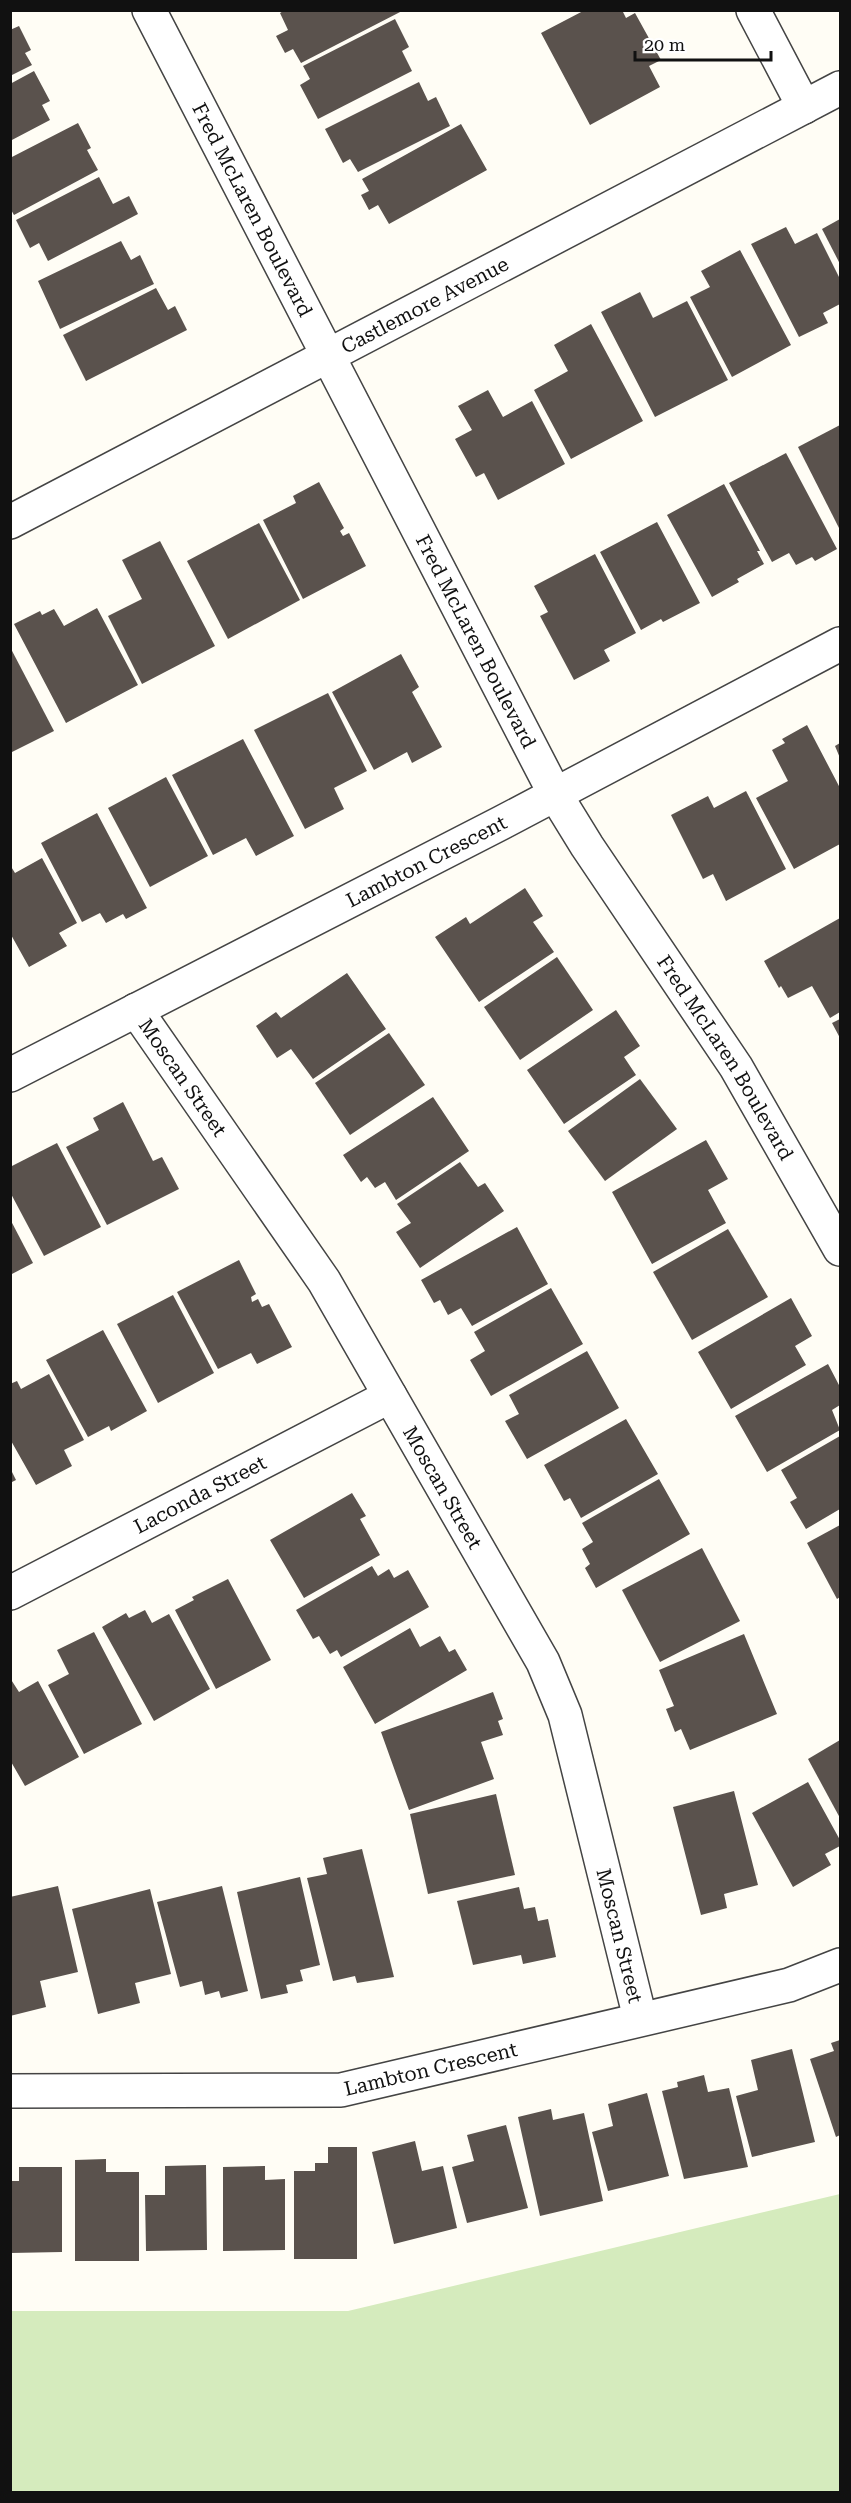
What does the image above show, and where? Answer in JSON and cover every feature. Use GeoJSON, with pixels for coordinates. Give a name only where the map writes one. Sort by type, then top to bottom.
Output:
{"type":"FeatureCollection","features":[{"type":"Feature","properties":{"kind":"street","name":"Fred McLaren Boulevard"},"geometry":{"type":"LineString","coordinates":[[149,10],[555,794],[587,846],[736,1067],[840,1249]]}},
{"type":"Feature","properties":{"kind":"street"},"geometry":{"type":"LineString","coordinates":[[753,10],[804,107]]}},
{"type":"Feature","properties":{"kind":"street","name":"Castlemore Avenue"},"geometry":{"type":"LineString","coordinates":[[10,522],[840,88]]}},
{"type":"Feature","properties":{"kind":"street","name":"Lambton Crescent"},"geometry":{"type":"LineString","coordinates":[[10,1075],[840,644]]}},
{"type":"Feature","properties":{"kind":"street","name":"Moscan Street"},"geometry":{"type":"LineString","coordinates":[[136,1010],[295,1236],[324,1281],[543,1662],[565,1715],[640,2018]]}},
{"type":"Feature","properties":{"kind":"street","name":"Laconda Street"},"geometry":{"type":"LineString","coordinates":[[10,1593],[390,1396]]}},
{"type":"Feature","properties":{"kind":"street","name":"Lambton Crescent"},"geometry":{"type":"LineString","coordinates":[[10,2091],[342,2090],[640,2018],[789,1985],[840,1965]]}},
{"type":"Feature","properties":{"kind":"green space"},"geometry":{"type":"Polygon","coordinates":[[[840,2194],[840,2492],[11,2492],[11,2311],[348,2311],[840,2194]]]}},
{"type":"Feature","properties":{"kind":"building"},"geometry":{"type":"Polygon","coordinates":[[[285,10],[404,10],[301,63],[293,49],[285,53],[276,36],[288,30],[280,13],[285,10]]]}},
{"type":"Feature","properties":{"kind":"building"},"geometry":{"type":"Polygon","coordinates":[[[585,10],[622,10],[626,18],[635,13],[661,60],[649,66],[660,87],[590,125],[541,33],[585,10]]]}},
{"type":"Feature","properties":{"kind":"building"},"geometry":{"type":"Polygon","coordinates":[[[395,19],[409,47],[402,51],[412,71],[318,119],[300,85],[310,79],[303,66],[395,19]]]}},
{"type":"Feature","properties":{"kind":"building"},"geometry":{"type":"Polygon","coordinates":[[[19,26],[31,50],[25,53],[32,65],[10,76],[10,30],[19,26]]]}},
{"type":"Feature","properties":{"kind":"building"},"geometry":{"type":"Polygon","coordinates":[[[34,71],[50,101],[42,105],[50,120],[10,141],[10,84],[34,71]]]}},
{"type":"Feature","properties":{"kind":"building"},"geometry":{"type":"Polygon","coordinates":[[[419,82],[428,101],[436,97],[450,126],[358,172],[350,159],[343,163],[325,129],[419,82]]]}},
{"type":"Feature","properties":{"kind":"building"},"geometry":{"type":"Polygon","coordinates":[[[78,123],[91,148],[87,150],[98,170],[14,215],[10,208],[10,158],[78,123]]]}},
{"type":"Feature","properties":{"kind":"building"},"geometry":{"type":"Polygon","coordinates":[[[461,124],[487,170],[389,224],[378,205],[369,210],[361,195],[369,191],[362,179],[461,124]]]}},
{"type":"Feature","properties":{"kind":"building"},"geometry":{"type":"Polygon","coordinates":[[[99,177],[113,204],[129,196],[138,214],[48,261],[39,243],[30,248],[16,220],[99,177]]]}},
{"type":"Feature","properties":{"kind":"building"},"geometry":{"type":"Polygon","coordinates":[[[840,219],[840,264],[822,229],[840,219]]]}},
{"type":"Feature","properties":{"kind":"building"},"geometry":{"type":"Polygon","coordinates":[[[786,227],[795,244],[817,233],[840,279],[840,304],[823,313],[828,323],[799,337],[751,244],[786,227]]]}},
{"type":"Feature","properties":{"kind":"building"},"geometry":{"type":"Polygon","coordinates":[[[121,241],[131,260],[140,255],[154,284],[60,329],[38,281],[121,241]]]}},
{"type":"Feature","properties":{"kind":"building"},"geometry":{"type":"Polygon","coordinates":[[[740,250],[791,345],[732,377],[690,297],[710,287],[701,271],[740,250]]]}},
{"type":"Feature","properties":{"kind":"building"},"geometry":{"type":"Polygon","coordinates":[[[156,288],[168,310],[175,306],[187,330],[86,381],[63,335],[156,288]]]}},
{"type":"Feature","properties":{"kind":"building"},"geometry":{"type":"Polygon","coordinates":[[[640,292],[653,318],[687,301],[728,380],[655,417],[601,312],[640,292]]]}},
{"type":"Feature","properties":{"kind":"building"},"geometry":{"type":"Polygon","coordinates":[[[591,324],[643,421],[571,459],[534,390],[568,371],[554,345],[591,324]]]}},
{"type":"Feature","properties":{"kind":"building"},"geometry":{"type":"Polygon","coordinates":[[[488,390],[503,417],[532,401],[565,464],[498,500],[484,473],[476,477],[455,439],[472,430],[458,406],[488,390]]]}},
{"type":"Feature","properties":{"kind":"building"},"geometry":{"type":"Polygon","coordinates":[[[840,425],[840,530],[798,447],[840,425]]]}},
{"type":"Feature","properties":{"kind":"building"},"geometry":{"type":"Polygon","coordinates":[[[786,453],[837,549],[815,561],[812,557],[796,565],[789,553],[772,562],[729,483],[786,453]]]}},
{"type":"Feature","properties":{"kind":"building"},"geometry":{"type":"Polygon","coordinates":[[[319,482],[344,528],[340,531],[343,536],[349,533],[366,566],[303,599],[263,520],[296,503],[293,496],[319,482]]]}},
{"type":"Feature","properties":{"kind":"building"},"geometry":{"type":"Polygon","coordinates":[[[724,484],[760,551],[757,551],[764,564],[737,579],[739,582],[712,597],[667,515],[724,484]]]}},
{"type":"Feature","properties":{"kind":"building"},"geometry":{"type":"Polygon","coordinates":[[[657,522],[700,603],[663,622],[661,619],[641,630],[600,552],[657,522]]]}},
{"type":"Feature","properties":{"kind":"building"},"geometry":{"type":"Polygon","coordinates":[[[259,523],[300,600],[228,639],[187,561],[259,523]]]}},
{"type":"Feature","properties":{"kind":"building"},"geometry":{"type":"Polygon","coordinates":[[[160,541],[215,646],[142,684],[108,616],[142,599],[122,560],[160,541]]]}},
{"type":"Feature","properties":{"kind":"building"},"geometry":{"type":"Polygon","coordinates":[[[595,554],[636,633],[604,650],[610,661],[574,680],[540,616],[548,612],[534,586],[595,554]]]}},
{"type":"Feature","properties":{"kind":"building"},"geometry":{"type":"Polygon","coordinates":[[[97,608],[138,685],[66,723],[14,624],[40,611],[42,615],[54,609],[64,626],[97,608]]]}},
{"type":"Feature","properties":{"kind":"building"},"geometry":{"type":"Polygon","coordinates":[[[10,647],[54,731],[10,753],[10,647]]]}},
{"type":"Feature","properties":{"kind":"building"},"geometry":{"type":"Polygon","coordinates":[[[401,654],[419,687],[412,692],[442,747],[412,763],[407,752],[374,770],[332,692],[401,654]]]}},
{"type":"Feature","properties":{"kind":"building"},"geometry":{"type":"Polygon","coordinates":[[[328,693],[367,771],[334,788],[344,809],[305,829],[254,730],[328,693]]]}},
{"type":"Feature","properties":{"kind":"building"},"geometry":{"type":"Polygon","coordinates":[[[807,725],[840,788],[840,844],[794,869],[756,798],[788,781],[772,750],[785,743],[782,739],[807,725]]]}},
{"type":"Feature","properties":{"kind":"building"},"geometry":{"type":"Polygon","coordinates":[[[243,739],[294,836],[256,856],[246,838],[213,855],[172,775],[243,739]]]}},
{"type":"Feature","properties":{"kind":"building"},"geometry":{"type":"Polygon","coordinates":[[[840,743],[840,758],[835,746],[840,743]]]}},
{"type":"Feature","properties":{"kind":"building"},"geometry":{"type":"Polygon","coordinates":[[[166,777],[208,856],[150,887],[108,808],[166,777]]]}},
{"type":"Feature","properties":{"kind":"building"},"geometry":{"type":"Polygon","coordinates":[[[746,791],[786,869],[726,901],[713,874],[703,879],[671,815],[708,796],[714,808],[746,791]]]}},
{"type":"Feature","properties":{"kind":"building"},"geometry":{"type":"Polygon","coordinates":[[[97,813],[147,908],[126,919],[123,914],[106,923],[100,913],[82,922],[41,843],[97,813]]]}},
{"type":"Feature","properties":{"kind":"building"},"geometry":{"type":"Polygon","coordinates":[[[42,858],[77,923],[59,933],[67,946],[29,967],[10,933],[10,865],[15,873],[42,858]]]}},
{"type":"Feature","properties":{"kind":"building"},"geometry":{"type":"Polygon","coordinates":[[[525,888],[543,916],[533,922],[554,952],[479,1002],[435,937],[466,917],[470,924],[525,888]]]}},
{"type":"Feature","properties":{"kind":"building"},"geometry":{"type":"Polygon","coordinates":[[[840,918],[840,1012],[830,1018],[812,986],[788,998],[781,986],[779,988],[764,961],[840,918]]]}},
{"type":"Feature","properties":{"kind":"building"},"geometry":{"type":"Polygon","coordinates":[[[557,957],[593,1010],[520,1060],[484,1007],[557,957]]]}},
{"type":"Feature","properties":{"kind":"building"},"geometry":{"type":"Polygon","coordinates":[[[347,973],[386,1029],[313,1079],[291,1049],[277,1058],[256,1026],[276,1012],[281,1018],[347,973]]]}},
{"type":"Feature","properties":{"kind":"building"},"geometry":{"type":"Polygon","coordinates":[[[616,1010],[640,1046],[624,1057],[636,1075],[564,1124],[527,1070],[616,1010]]]}},
{"type":"Feature","properties":{"kind":"building"},"geometry":{"type":"Polygon","coordinates":[[[840,1019],[840,1038],[832,1023],[840,1019]]]}},
{"type":"Feature","properties":{"kind":"building"},"geometry":{"type":"Polygon","coordinates":[[[389,1033],[425,1085],[350,1135],[315,1083],[389,1033]]]}},
{"type":"Feature","properties":{"kind":"building"},"geometry":{"type":"Polygon","coordinates":[[[640,1079],[677,1129],[605,1181],[568,1131],[640,1079]]]}},
{"type":"Feature","properties":{"kind":"building"},"geometry":{"type":"Polygon","coordinates":[[[433,1097],[469,1151],[396,1200],[385,1182],[375,1188],[367,1177],[361,1182],[343,1155],[433,1097]]]}},
{"type":"Feature","properties":{"kind":"building"},"geometry":{"type":"Polygon","coordinates":[[[123,1102],[153,1161],[162,1157],[179,1189],[107,1225],[66,1147],[99,1130],[93,1118],[123,1102]]]}},
{"type":"Feature","properties":{"kind":"building"},"geometry":{"type":"Polygon","coordinates":[[[706,1140],[728,1179],[708,1190],[726,1223],[652,1264],[612,1192],[706,1140]]]}},
{"type":"Feature","properties":{"kind":"building"},"geometry":{"type":"Polygon","coordinates":[[[57,1143],[101,1227],[44,1256],[10,1192],[10,1167],[57,1143]]]}},
{"type":"Feature","properties":{"kind":"building"},"geometry":{"type":"Polygon","coordinates":[[[460,1162],[478,1187],[485,1183],[504,1211],[420,1268],[396,1232],[411,1223],[397,1204],[460,1162]]]}},
{"type":"Feature","properties":{"kind":"building"},"geometry":{"type":"Polygon","coordinates":[[[10,1219],[33,1263],[10,1275],[10,1219]]]}},
{"type":"Feature","properties":{"kind":"building"},"geometry":{"type":"Polygon","coordinates":[[[517,1227],[548,1284],[472,1326],[461,1308],[448,1315],[440,1300],[434,1303],[421,1280],[517,1227]]]}},
{"type":"Feature","properties":{"kind":"building"},"geometry":{"type":"Polygon","coordinates":[[[728,1229],[768,1297],[692,1340],[653,1272],[728,1229]]]}},
{"type":"Feature","properties":{"kind":"building"},"geometry":{"type":"Polygon","coordinates":[[[239,1260],[256,1294],[251,1297],[252,1302],[258,1299],[262,1307],[269,1304],[292,1347],[257,1364],[251,1353],[218,1369],[177,1292],[239,1260]]]}},
{"type":"Feature","properties":{"kind":"building"},"geometry":{"type":"Polygon","coordinates":[[[551,1288],[583,1344],[491,1396],[470,1360],[485,1351],[474,1332],[551,1288]]]}},
{"type":"Feature","properties":{"kind":"building"},"geometry":{"type":"Polygon","coordinates":[[[173,1295],[214,1373],[158,1403],[117,1324],[173,1295]]]}},
{"type":"Feature","properties":{"kind":"building"},"geometry":{"type":"Polygon","coordinates":[[[791,1298],[812,1336],[795,1346],[806,1365],[731,1409],[698,1352],[791,1298]]]}},
{"type":"Feature","properties":{"kind":"building"},"geometry":{"type":"Polygon","coordinates":[[[103,1330],[147,1411],[111,1431],[109,1426],[88,1437],[46,1360],[103,1330]]]}},
{"type":"Feature","properties":{"kind":"building"},"geometry":{"type":"Polygon","coordinates":[[[587,1351],[619,1408],[527,1459],[505,1421],[519,1414],[509,1395],[587,1351]]]}},
{"type":"Feature","properties":{"kind":"building"},"geometry":{"type":"Polygon","coordinates":[[[828,1364],[840,1387],[840,1405],[832,1410],[840,1430],[767,1472],[735,1416],[828,1364]]]}},
{"type":"Feature","properties":{"kind":"building"},"geometry":{"type":"Polygon","coordinates":[[[49,1374],[84,1440],[64,1450],[72,1466],[36,1485],[10,1439],[10,1384],[17,1381],[21,1389],[49,1374]]]}},
{"type":"Feature","properties":{"kind":"building"},"geometry":{"type":"Polygon","coordinates":[[[626,1419],[658,1474],[581,1518],[570,1498],[564,1501],[544,1465],[626,1419]]]}},
{"type":"Feature","properties":{"kind":"building"},"geometry":{"type":"Polygon","coordinates":[[[840,1436],[840,1509],[806,1529],[790,1502],[797,1498],[781,1470],[840,1436]]]}},
{"type":"Feature","properties":{"kind":"building"},"geometry":{"type":"Polygon","coordinates":[[[10,1468],[16,1480],[10,1483],[10,1468]]]}},
{"type":"Feature","properties":{"kind":"building"},"geometry":{"type":"Polygon","coordinates":[[[659,1479],[690,1534],[596,1588],[585,1568],[590,1564],[582,1549],[593,1542],[582,1523],[659,1479]]]}},
{"type":"Feature","properties":{"kind":"building"},"geometry":{"type":"Polygon","coordinates":[[[352,1493],[366,1516],[360,1519],[380,1555],[304,1598],[270,1540],[352,1493]]]}},
{"type":"Feature","properties":{"kind":"building"},"geometry":{"type":"Polygon","coordinates":[[[840,1525],[840,1597],[837,1599],[807,1543],[840,1525]]]}},
{"type":"Feature","properties":{"kind":"building"},"geometry":{"type":"Polygon","coordinates":[[[702,1548],[740,1621],[660,1662],[622,1590],[702,1548]]]}},
{"type":"Feature","properties":{"kind":"building"},"geometry":{"type":"Polygon","coordinates":[[[372,1566],[378,1576],[389,1569],[394,1578],[408,1570],[429,1607],[341,1657],[337,1650],[330,1654],[319,1636],[313,1639],[296,1610],[372,1566]]]}},
{"type":"Feature","properties":{"kind":"building"},"geometry":{"type":"Polygon","coordinates":[[[228,1579],[271,1660],[216,1689],[175,1610],[194,1600],[192,1597],[228,1579]]]}},
{"type":"Feature","properties":{"kind":"building"},"geometry":{"type":"Polygon","coordinates":[[[145,1610],[152,1623],[169,1614],[210,1689],[154,1721],[102,1627],[126,1613],[129,1618],[145,1610]]]}},
{"type":"Feature","properties":{"kind":"building"},"geometry":{"type":"Polygon","coordinates":[[[410,1628],[420,1647],[440,1636],[449,1652],[455,1649],[467,1670],[375,1724],[343,1667],[410,1628]]]}},
{"type":"Feature","properties":{"kind":"building"},"geometry":{"type":"Polygon","coordinates":[[[94,1632],[142,1724],[84,1754],[48,1685],[69,1674],[57,1650],[94,1632]]]}},
{"type":"Feature","properties":{"kind":"building"},"geometry":{"type":"Polygon","coordinates":[[[744,1634],[777,1714],[690,1750],[681,1729],[675,1732],[666,1709],[674,1706],[659,1670],[744,1634]]]}},
{"type":"Feature","properties":{"kind":"building"},"geometry":{"type":"Polygon","coordinates":[[[10,1678],[19,1692],[38,1681],[79,1757],[25,1786],[10,1760],[10,1678]]]}},
{"type":"Feature","properties":{"kind":"building"},"geometry":{"type":"Polygon","coordinates":[[[493,1692],[503,1719],[498,1721],[503,1735],[481,1742],[494,1779],[409,1810],[381,1732],[493,1692]]]}},
{"type":"Feature","properties":{"kind":"building"},"geometry":{"type":"Polygon","coordinates":[[[840,1740],[840,1818],[808,1759],[840,1740]]]}},
{"type":"Feature","properties":{"kind":"building"},"geometry":{"type":"Polygon","coordinates":[[[808,1782],[840,1840],[840,1846],[825,1854],[831,1865],[793,1887],[752,1813],[808,1782]]]}},
{"type":"Feature","properties":{"kind":"building"},"geometry":{"type":"Polygon","coordinates":[[[734,1791],[758,1885],[724,1894],[727,1908],[701,1915],[673,1807],[734,1791]]]}},
{"type":"Feature","properties":{"kind":"building"},"geometry":{"type":"Polygon","coordinates":[[[496,1794],[515,1875],[428,1894],[410,1814],[496,1794]]]}},
{"type":"Feature","properties":{"kind":"building"},"geometry":{"type":"Polygon","coordinates":[[[362,1849],[394,1977],[357,1983],[355,1976],[333,1981],[307,1878],[327,1874],[323,1858],[362,1849]]]}},
{"type":"Feature","properties":{"kind":"building"},"geometry":{"type":"Polygon","coordinates":[[[300,1877],[320,1965],[300,1970],[303,1981],[286,1985],[288,1993],[261,1999],[237,1892],[300,1877]]]}},
{"type":"Feature","properties":{"kind":"building"},"geometry":{"type":"Polygon","coordinates":[[[58,1886],[78,1972],[40,1981],[46,2007],[10,2016],[10,1897],[58,1886]]]}},
{"type":"Feature","properties":{"kind":"building"},"geometry":{"type":"Polygon","coordinates":[[[222,1886],[248,1991],[221,1998],[219,1991],[205,1995],[202,1981],[180,1987],[157,1902],[222,1886]]]}},
{"type":"Feature","properties":{"kind":"building"},"geometry":{"type":"Polygon","coordinates":[[[519,1887],[524,1909],[535,1907],[538,1921],[548,1919],[556,1957],[523,1964],[521,1955],[473,1965],[457,1901],[519,1887]]]}},
{"type":"Feature","properties":{"kind":"building"},"geometry":{"type":"Polygon","coordinates":[[[150,1889],[171,1974],[135,1983],[140,2003],[98,2014],[72,1909],[150,1889]]]}},
{"type":"Feature","properties":{"kind":"building"},"geometry":{"type":"Polygon","coordinates":[[[840,2040],[840,2135],[836,2137],[810,2059],[834,2051],[831,2043],[840,2040]]]}},
{"type":"Feature","properties":{"kind":"building"},"geometry":{"type":"Polygon","coordinates":[[[792,2049],[815,2142],[752,2157],[736,2096],[758,2090],[751,2060],[792,2049]]]}},
{"type":"Feature","properties":{"kind":"building"},"geometry":{"type":"Polygon","coordinates":[[[704,2075],[708,2092],[729,2088],[748,2167],[684,2179],[662,2091],[678,2087],[677,2082],[704,2075]]]}},
{"type":"Feature","properties":{"kind":"building"},"geometry":{"type":"Polygon","coordinates":[[[647,2093],[669,2176],[608,2191],[592,2132],[613,2126],[608,2104],[647,2093]]]}},
{"type":"Feature","properties":{"kind":"building"},"geometry":{"type":"Polygon","coordinates":[[[551,2109],[553,2120],[584,2113],[603,2201],[540,2216],[518,2117],[551,2109]]]}},
{"type":"Feature","properties":{"kind":"building"},"geometry":{"type":"Polygon","coordinates":[[[506,2125],[528,2208],[467,2223],[452,2167],[474,2161],[467,2135],[506,2125]]]}},
{"type":"Feature","properties":{"kind":"building"},"geometry":{"type":"Polygon","coordinates":[[[415,2141],[422,2171],[443,2166],[457,2228],[394,2244],[372,2152],[415,2141]]]}},
{"type":"Feature","properties":{"kind":"building"},"geometry":{"type":"Polygon","coordinates":[[[328,2147],[357,2147],[357,2259],[294,2259],[294,2171],[315,2171],[315,2163],[328,2163],[328,2147]]]}},
{"type":"Feature","properties":{"kind":"building"},"geometry":{"type":"Polygon","coordinates":[[[106,2159],[106,2172],[139,2172],[139,2261],[75,2261],[75,2160],[106,2159]]]}},
{"type":"Feature","properties":{"kind":"building"},"geometry":{"type":"Polygon","coordinates":[[[206,2165],[207,2250],[146,2251],[145,2195],[165,2195],[165,2166],[206,2165]]]}},
{"type":"Feature","properties":{"kind":"building"},"geometry":{"type":"Polygon","coordinates":[[[265,2166],[265,2180],[285,2179],[285,2250],[223,2251],[223,2167],[265,2166]]]}},
{"type":"Feature","properties":{"kind":"building"},"geometry":{"type":"Polygon","coordinates":[[[19,2167],[62,2167],[62,2252],[10,2253],[10,2181],[19,2181],[19,2167]]]}}]}
